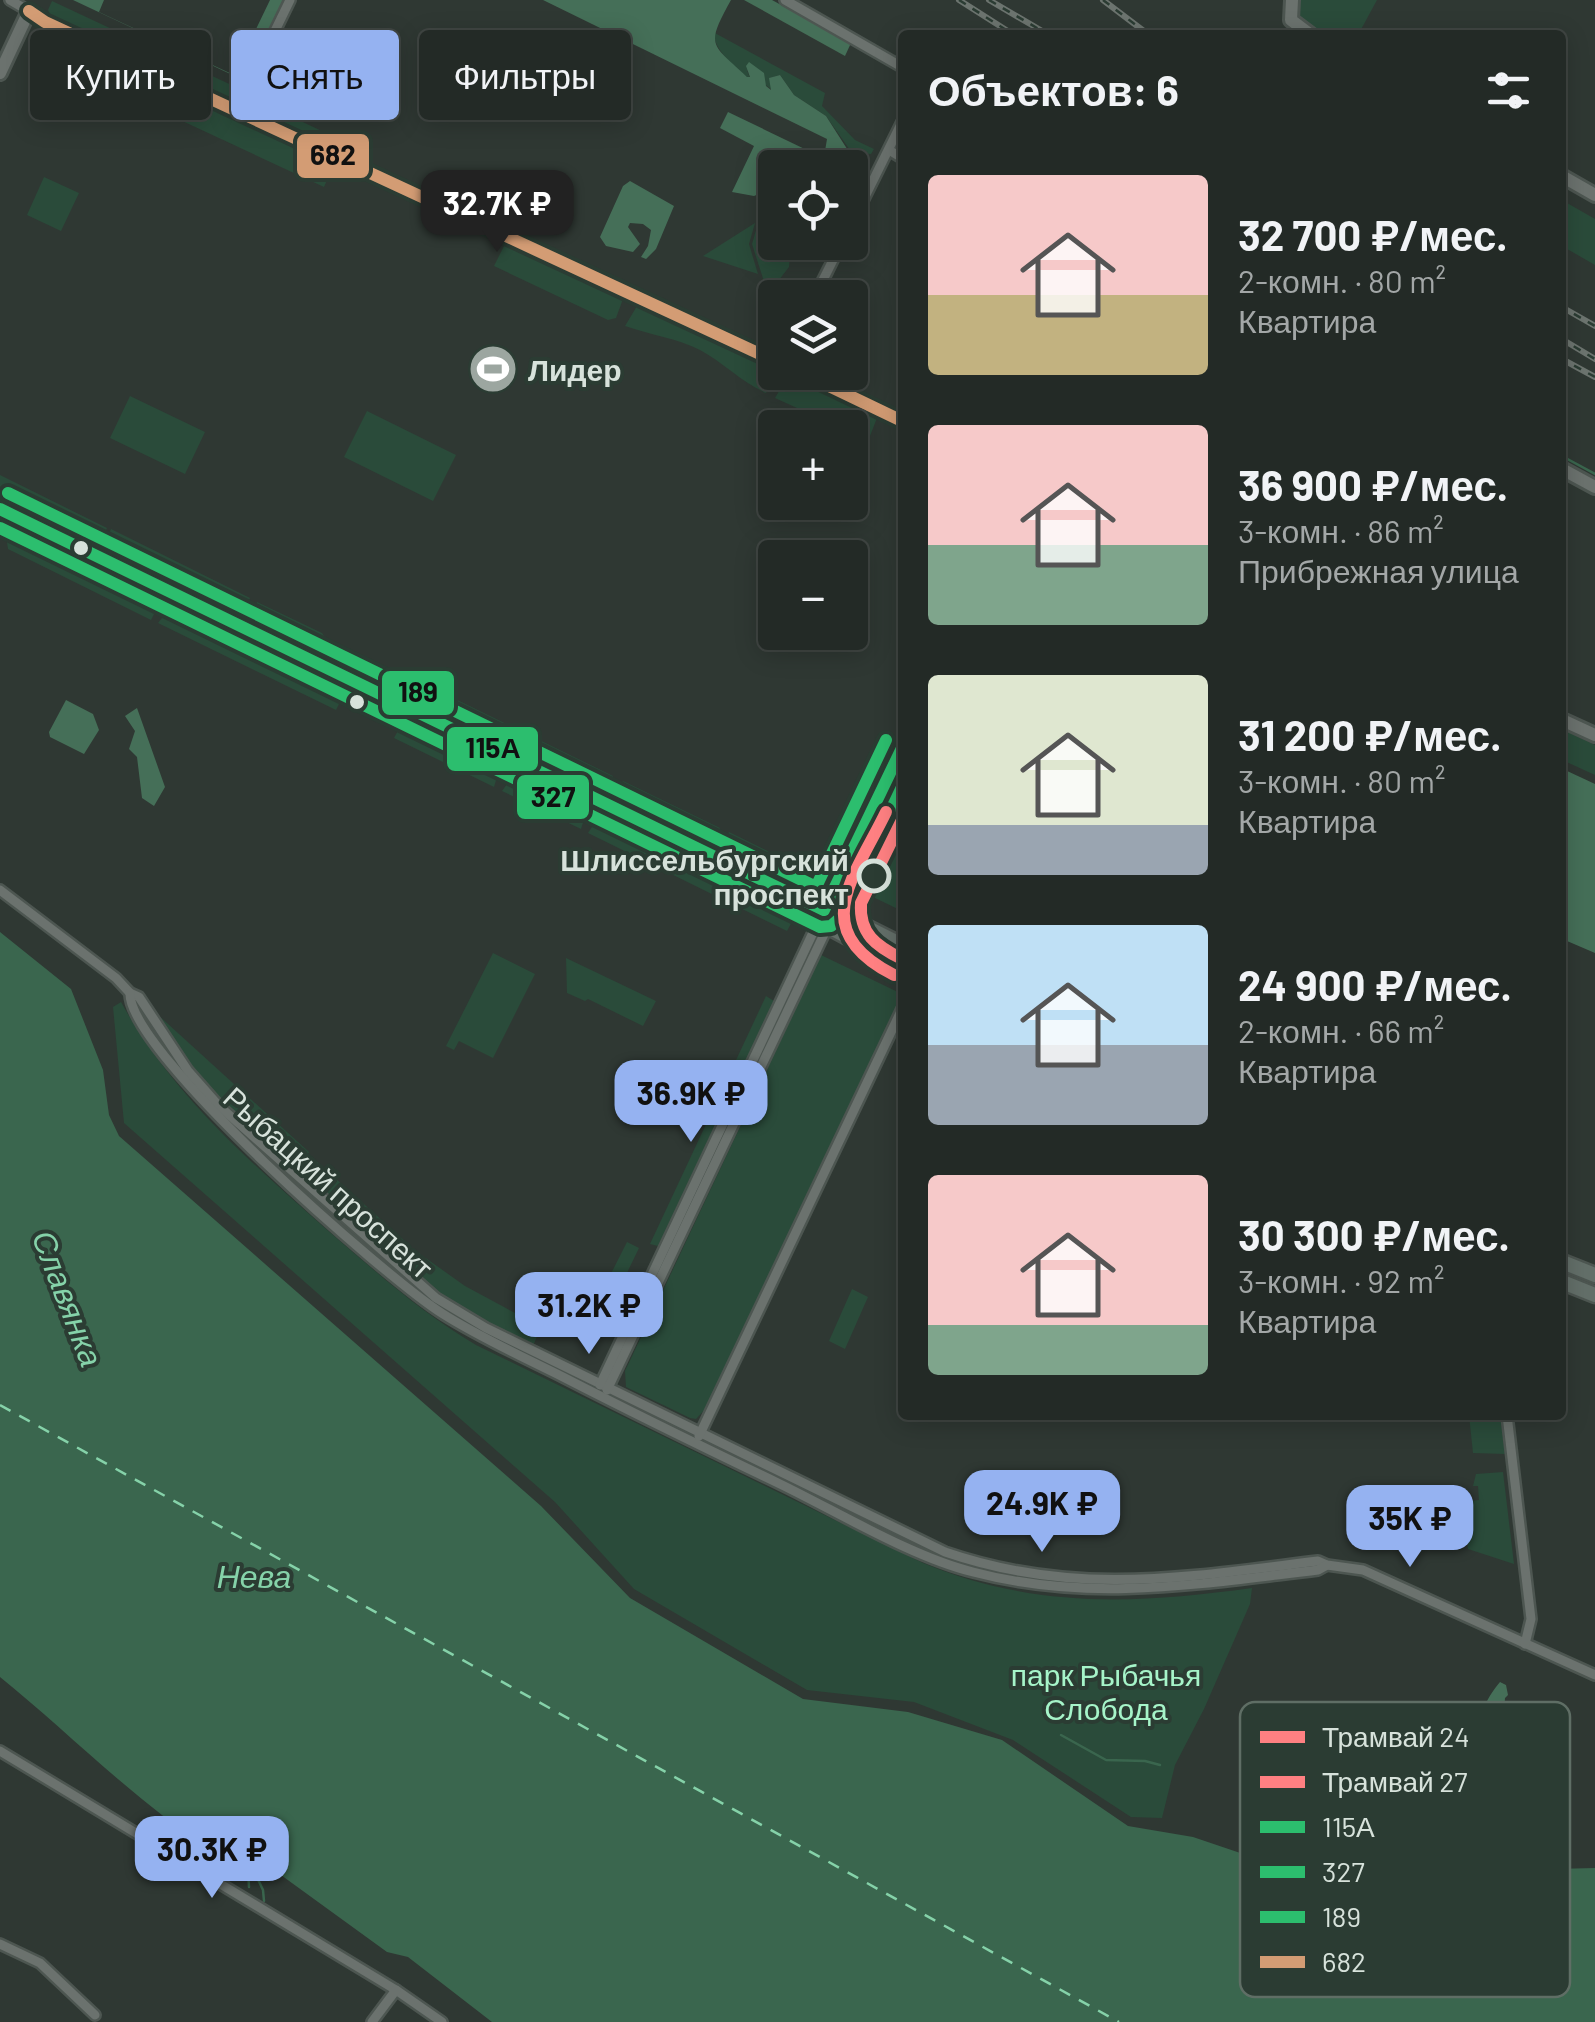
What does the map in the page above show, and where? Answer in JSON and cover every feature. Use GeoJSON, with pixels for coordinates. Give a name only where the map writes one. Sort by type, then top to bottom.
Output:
{"type":"FeatureCollection","features":[{"type":"Feature","properties":{"kind":"main road"},"geometry":{"type":"LineString","coordinates":[[0,509],[826,918],[898,963]]}},
{"type":"Feature","properties":{"kind":"main road"},"geometry":{"type":"LineString","coordinates":[[0,520],[826,918],[898,944]]}},
{"type":"Feature","properties":{"kind":"main road"},"geometry":{"type":"LineString","coordinates":[[1566,1263],[1595,1275]]}},
{"type":"Feature","properties":{"kind":"main road"},"geometry":{"type":"LineString","coordinates":[[1566,1283],[1595,1295]]}},
{"type":"Feature","properties":{"kind":"street"},"geometry":{"type":"LineString","coordinates":[[10,0],[45,22],[231,109]]}},
{"type":"Feature","properties":{"kind":"street"},"geometry":{"type":"LineString","coordinates":[[275,30],[290,0]]}},
{"type":"Feature","properties":{"kind":"street"},"geometry":{"type":"LineString","coordinates":[[785,0],[898,65]]}},
{"type":"Feature","properties":{"kind":"street"},"geometry":{"type":"LineString","coordinates":[[1292,0],[1292,20],[1305,30]]}},
{"type":"Feature","properties":{"kind":"street"},"geometry":{"type":"LineString","coordinates":[[0,73],[29,11]]}},
{"type":"Feature","properties":{"kind":"street"},"geometry":{"type":"LineString","coordinates":[[255,120],[758,353]]}},
{"type":"Feature","properties":{"kind":"street"},"geometry":{"type":"LineString","coordinates":[[868,192],[898,131]]}},
{"type":"Feature","properties":{"kind":"street"},"geometry":{"type":"LineString","coordinates":[[890,150],[898,155]]}},
{"type":"Feature","properties":{"kind":"street"},"geometry":{"type":"LineString","coordinates":[[1566,178],[1595,195]]}},
{"type":"Feature","properties":{"kind":"street"},"geometry":{"type":"LineString","coordinates":[[837,390],[898,419]]}},
{"type":"Feature","properties":{"kind":"street"},"geometry":{"type":"LineString","coordinates":[[1566,471],[1595,487]]}},
{"type":"Feature","properties":{"kind":"street"},"geometry":{"type":"LineString","coordinates":[[1566,722],[1595,736]]}},
{"type":"Feature","properties":{"kind":"street"},"geometry":{"type":"LineString","coordinates":[[600,1396],[898,757]]}},
{"type":"Feature","properties":{"kind":"street"},"geometry":{"type":"LineString","coordinates":[[826,918],[898,779]]}},
{"type":"Feature","properties":{"kind":"street","name":"Рыбацкий проспект"},"geometry":{"type":"LineString","coordinates":[[0,890],[140,997],[180,1059],[218,1105],[423,1289],[486,1328],[698,1438]]}},
{"type":"Feature","properties":{"kind":"street","name":"Рыбацкий проспект"},"geometry":{"type":"LineString","coordinates":[[130,993],[130,1003],[155,1043],[213,1114],[392,1274],[446,1316],[600,1396],[974,1562],[1097,1582],[1257,1573],[1318,1561],[1327,1566],[1364,1570],[1595,1675]]}},
{"type":"Feature","properties":{"kind":"street"},"geometry":{"type":"LineString","coordinates":[[698,1438],[898,1017]]}},
{"type":"Feature","properties":{"kind":"street"},"geometry":{"type":"LineString","coordinates":[[1508,1420],[1531,1619],[1525,1644]]}},
{"type":"Feature","properties":{"kind":"street"},"geometry":{"type":"LineString","coordinates":[[0,1751],[396,1990],[442,2022]]}},
{"type":"Feature","properties":{"kind":"street"},"geometry":{"type":"LineString","coordinates":[[0,1944],[40,1963],[95,2015]]}},
{"type":"Feature","properties":{"kind":"street"},"geometry":{"type":"LineString","coordinates":[[372,2022],[396,1990]]}},
{"type":"Feature","properties":{"kind":"green space"},"geometry":{"type":"Polygon","coordinates":[[[1301,0],[1377,0],[1361,30],[1316,30],[1301,22],[1301,0]]]}},
{"type":"Feature","properties":{"kind":"green space"},"geometry":{"type":"Polygon","coordinates":[[[52,1],[114,30],[79,30],[51,17],[48,10],[52,1]]]}},
{"type":"Feature","properties":{"kind":"green space"},"geometry":{"type":"Polygon","coordinates":[[[713,32],[825,93],[822,106],[855,140],[874,149],[871,154],[868,150],[850,150],[826,116],[794,95],[780,75],[770,78],[772,90],[747,70],[750,78],[747,77],[730,62],[713,32]]]}},
{"type":"Feature","properties":{"kind":"green space"},"geometry":{"type":"Polygon","coordinates":[[[211,75],[231,85],[231,96],[211,92],[211,75]]]}},
{"type":"Feature","properties":{"kind":"green space"},"geometry":{"type":"Polygon","coordinates":[[[211,106],[231,116],[231,120],[240,120],[334,164],[324,187],[180,120],[211,120],[211,106]]]}},
{"type":"Feature","properties":{"kind":"green space"},"geometry":{"type":"Polygon","coordinates":[[[278,120],[299,120],[362,150],[358,157],[278,120]]]}},
{"type":"Feature","properties":{"kind":"green space"},"geometry":{"type":"Polygon","coordinates":[[[44,177],[79,193],[61,231],[27,215],[44,177]]]}},
{"type":"Feature","properties":{"kind":"green space"},"geometry":{"type":"Polygon","coordinates":[[[1566,202],[1595,219],[1595,265],[1566,248],[1566,202]]]}},
{"type":"Feature","properties":{"kind":"green space"},"geometry":{"type":"Polygon","coordinates":[[[755,223],[749,244],[758,274],[703,256],[755,223]]]}},
{"type":"Feature","properties":{"kind":"green space"},"geometry":{"type":"Polygon","coordinates":[[[758,223],[758,260],[790,260],[779,280],[764,280],[752,244],[758,223]]]}},
{"type":"Feature","properties":{"kind":"green space"},"geometry":{"type":"Polygon","coordinates":[[[505,244],[623,299],[616,318],[608,320],[494,266],[505,244]]]}},
{"type":"Feature","properties":{"kind":"green space"},"geometry":{"type":"Polygon","coordinates":[[[637,306],[758,362],[758,388],[700,350],[625,326],[637,306]]]}},
{"type":"Feature","properties":{"kind":"green space"},"geometry":{"type":"Polygon","coordinates":[[[780,390],[818,390],[860,410],[801,410],[775,398],[780,390]]]}},
{"type":"Feature","properties":{"kind":"green space"},"geometry":{"type":"Polygon","coordinates":[[[130,396],[205,432],[185,474],[110,438],[130,396]]]}},
{"type":"Feature","properties":{"kind":"green space"},"geometry":{"type":"Polygon","coordinates":[[[367,411],[456,455],[433,501],[344,457],[367,411]]]}},
{"type":"Feature","properties":{"kind":"green space"},"geometry":{"type":"Polygon","coordinates":[[[868,414],[877,418],[868,441],[868,414]]]}},
{"type":"Feature","properties":{"kind":"green space"},"geometry":{"type":"Polygon","coordinates":[[[0,475],[107,528],[99,547],[0,502],[0,475]]]}},
{"type":"Feature","properties":{"kind":"green space"},"geometry":{"type":"Polygon","coordinates":[[[5,529],[159,604],[151,620],[8,549],[5,529]]]}},
{"type":"Feature","properties":{"kind":"green space"},"geometry":{"type":"Polygon","coordinates":[[[111,529],[250,598],[238,619],[101,551],[111,529]]]}},
{"type":"Feature","properties":{"kind":"green space"},"geometry":{"type":"Polygon","coordinates":[[[257,602],[322,633],[343,664],[334,660],[331,664],[247,623],[257,602]]]}},
{"type":"Feature","properties":{"kind":"green space"},"geometry":{"type":"Polygon","coordinates":[[[169,609],[344,694],[336,710],[158,623],[169,609]]]}},
{"type":"Feature","properties":{"kind":"green space"},"geometry":{"type":"Polygon","coordinates":[[[398,671],[613,776],[602,797],[394,695],[398,671]]]}},
{"type":"Feature","properties":{"kind":"green space"},"geometry":{"type":"Polygon","coordinates":[[[402,723],[499,770],[494,787],[394,738],[402,723]]]}},
{"type":"Feature","properties":{"kind":"green space"},"geometry":{"type":"Polygon","coordinates":[[[1566,731],[1595,745],[1595,775],[1566,762],[1566,731]]]}},
{"type":"Feature","properties":{"kind":"green space"},"geometry":{"type":"Polygon","coordinates":[[[512,777],[586,813],[581,829],[502,791],[512,777]]]}},
{"type":"Feature","properties":{"kind":"green space"},"geometry":{"type":"Polygon","coordinates":[[[623,781],[720,828],[711,847],[612,802],[623,781]]]}},
{"type":"Feature","properties":{"kind":"green space"},"geometry":{"type":"Polygon","coordinates":[[[597,819],[795,916],[787,931],[588,833],[597,819]]]}},
{"type":"Feature","properties":{"kind":"green space"},"geometry":{"type":"Polygon","coordinates":[[[729,832],[786,860],[778,875],[737,854],[733,861],[719,854],[729,832]]]}},
{"type":"Feature","properties":{"kind":"green space"},"geometry":{"type":"Polygon","coordinates":[[[898,843],[898,909],[873,897],[898,843]]]}},
{"type":"Feature","properties":{"kind":"green space"},"geometry":{"type":"Polygon","coordinates":[[[493,953],[535,974],[493,1058],[459,1041],[454,1050],[446,1046],[493,953]]]}},
{"type":"Feature","properties":{"kind":"green space"},"geometry":{"type":"Polygon","coordinates":[[[821,955],[898,992],[898,1006],[708,1406],[696,1419],[690,1418],[626,1387],[625,1371],[821,955]]]}},
{"type":"Feature","properties":{"kind":"green space"},"geometry":{"type":"Polygon","coordinates":[[[566,958],[656,1001],[643,1026],[567,993],[566,958]]]}},
{"type":"Feature","properties":{"kind":"green space"},"geometry":{"type":"Polygon","coordinates":[[[766,996],[774,1001],[658,1246],[650,1244],[766,996]]]}},
{"type":"Feature","properties":{"kind":"green space","name":"парк Рыбачья Слобода"},"geometry":{"type":"Polygon","coordinates":[[[121,1002],[163,1066],[213,1124],[398,1290],[476,1345],[923,1563],[964,1578],[1005,1589],[1086,1599],[1167,1597],[1252,1588],[1250,1604],[1175,1765],[1162,1818],[1131,1817],[1013,1740],[914,1702],[807,1690],[634,1589],[555,1502],[124,1123],[113,1007],[121,1002]]]}},
{"type":"Feature","properties":{"kind":"green space"},"geometry":{"type":"Polygon","coordinates":[[[157,1014],[309,1152],[300,1165],[294,1167],[198,1075],[157,1014]]]}},
{"type":"Feature","properties":{"kind":"green space"},"geometry":{"type":"Polygon","coordinates":[[[314,1159],[407,1243],[399,1259],[305,1176],[314,1159]]]}},
{"type":"Feature","properties":{"kind":"green space"},"geometry":{"type":"Polygon","coordinates":[[[627,1242],[639,1248],[593,1343],[579,1337],[627,1242]]]}},
{"type":"Feature","properties":{"kind":"green space"},"geometry":{"type":"Polygon","coordinates":[[[413,1249],[465,1286],[541,1327],[533,1346],[466,1310],[420,1278],[406,1265],[413,1249]]]}},
{"type":"Feature","properties":{"kind":"green space"},"geometry":{"type":"Polygon","coordinates":[[[852,1289],[868,1297],[845,1349],[829,1341],[852,1289]]]}},
{"type":"Feature","properties":{"kind":"green space"},"geometry":{"type":"Polygon","coordinates":[[[1470,1420],[1501,1420],[1505,1454],[1473,1453],[1470,1420]]]}},
{"type":"Feature","properties":{"kind":"green space"},"geometry":{"type":"Polygon","coordinates":[[[1503,1472],[1514,1564],[1468,1549],[1462,1502],[1479,1500],[1478,1486],[1473,1486],[1476,1474],[1503,1472]]]}},
{"type":"Feature","properties":{"kind":"shaded area"},"geometry":{"type":"Polygon","coordinates":[[[73,0],[104,0],[99,12],[137,30],[73,0]]]}},
{"type":"Feature","properties":{"kind":"shaded area"},"geometry":{"type":"Polygon","coordinates":[[[270,0],[285,0],[269,30],[256,30],[270,0]]]}},
{"type":"Feature","properties":{"kind":"shaded area"},"geometry":{"type":"Polygon","coordinates":[[[543,0],[731,0],[717,27],[719,50],[747,77],[749,62],[764,73],[766,86],[771,90],[769,78],[780,75],[794,95],[826,116],[848,150],[825,150],[827,139],[631,43],[631,30],[604,30],[543,0]]]}},
{"type":"Feature","properties":{"kind":"shaded area"},"geometry":{"type":"Polygon","coordinates":[[[744,0],[772,0],[851,43],[845,56],[744,0]]]}},
{"type":"Feature","properties":{"kind":"shaded area"},"geometry":{"type":"Polygon","coordinates":[[[728,112],[807,150],[758,150],[758,194],[754,196],[732,192],[754,146],[720,128],[728,112]]]}},
{"type":"Feature","properties":{"kind":"shaded area"},"geometry":{"type":"Polygon","coordinates":[[[630,181],[674,206],[656,249],[646,259],[641,257],[651,230],[643,224],[630,223],[628,227],[640,244],[633,252],[606,246],[600,237],[623,186],[630,181]]]}},
{"type":"Feature","properties":{"kind":"shaded area"},"geometry":{"type":"Polygon","coordinates":[[[66,700],[93,714],[99,730],[84,754],[50,737],[66,700]]]}},
{"type":"Feature","properties":{"kind":"shaded area"},"geometry":{"type":"Polygon","coordinates":[[[137,708],[165,787],[154,806],[142,798],[137,757],[129,749],[135,731],[125,716],[137,708]]]}},
{"type":"Feature","properties":{"kind":"shaded area"},"geometry":{"type":"Polygon","coordinates":[[[1566,770],[1595,784],[1595,953],[1566,941],[1566,770]]]}},
{"type":"Feature","properties":{"kind":"shaded area"},"geometry":{"type":"Polygon","coordinates":[[[1500,1682],[1506,1685],[1505,1702],[1486,1702],[1500,1682]]]}},
{"type":"Feature","properties":{"kind":"water","name":"Нева"},"geometry":{"type":"Polygon","coordinates":[[[0,932],[71,989],[103,1070],[109,1115],[119,1136],[541,1506],[630,1598],[803,1699],[908,1712],[1002,1740],[1128,1826],[1193,1837],[1240,1853],[1240,1997],[1570,1997],[1570,1869],[1595,1868],[1595,2022],[492,2022],[408,1957],[387,1952],[274,1870],[275,1853],[264,1845],[253,1845],[250,1855],[254,1865],[248,1870],[184,1831],[0,1677],[0,932]]]}},
{"type":"Feature","properties":{"kind":"waterway"},"geometry":{"type":"LineString","coordinates":[[1566,458],[1595,474]]}},
{"type":"Feature","properties":{"kind":"waterway"},"geometry":{"type":"LineString","coordinates":[[1061,1735],[1106,1760],[1160,1765]]}},
{"type":"Feature","properties":{"kind":"waterway"},"geometry":{"type":"LineString","coordinates":[[252,1867],[264,1901]]}},
{"type":"Feature","properties":{"kind":"waterway"},"geometry":{"type":"LineString","coordinates":[[248,1870],[249,1887]]}},
{"type":"Feature","properties":{"kind":"ferry route"},"geometry":{"type":"LineString","coordinates":[[0,1405],[1119,2022]]}},
{"type":"Feature","properties":{"kind":"railway"},"geometry":{"type":"LineString","coordinates":[[959,0],[1006,30]]}},
{"type":"Feature","properties":{"kind":"railway"},"geometry":{"type":"LineString","coordinates":[[989,0],[1040,30]]}},
{"type":"Feature","properties":{"kind":"railway"},"geometry":{"type":"LineString","coordinates":[[1103,0],[1142,30]]}},
{"type":"Feature","properties":{"kind":"railway"},"geometry":{"type":"LineString","coordinates":[[1566,309],[1595,326]]}},
{"type":"Feature","properties":{"kind":"railway"},"geometry":{"type":"LineString","coordinates":[[1566,342],[1595,359]]}},
{"type":"Feature","properties":{"kind":"railway"},"geometry":{"type":"LineString","coordinates":[[1566,361],[1595,377]]}},
{"type":"Feature","properties":{"kind":"tram line","name":"27"},"geometry":{"type":"LineString","coordinates":[[886,812],[851,881],[844,921],[851,940],[867,958],[894,975]]}},
{"type":"Feature","properties":{"kind":"tram line","name":"24"},"geometry":{"type":"LineString","coordinates":[[898,828],[861,903],[866,931],[898,957]]}},
{"type":"Feature","properties":{"kind":"transit line","name":"682"},"geometry":{"type":"LineString","coordinates":[[29,11],[45,22],[758,353]]}},
{"type":"Feature","properties":{"kind":"transit line","name":"682"},"geometry":{"type":"LineString","coordinates":[[837,390],[898,419]]}},
{"type":"Feature","properties":{"kind":"transit line","name":"189"},"geometry":{"type":"LineString","coordinates":[[8,493],[816,887],[886,740]]}},
{"type":"Feature","properties":{"kind":"transit line","name":"115А"},"geometry":{"type":"LineString","coordinates":[[0,509],[824,910],[898,756]]}},
{"type":"Feature","properties":{"kind":"transit line","name":"327"},"geometry":{"type":"LineString","coordinates":[[0,528],[820,927],[831,926],[839,919],[898,795]]}},
{"type":"Feature","properties":{"kind":"place","name":"Лидер"},"geometry":{"type":"Point","coordinates":[493,369]}},
{"type":"Feature","properties":{"kind":"place","name":"Шлиссельбургский проспект"},"geometry":{"type":"Point","coordinates":[874,876]}},
{"type":"Feature","properties":{"kind":"water label","name":"Славянка"},"geometry":{"type":"Point","coordinates":[69,1298]}}]}
